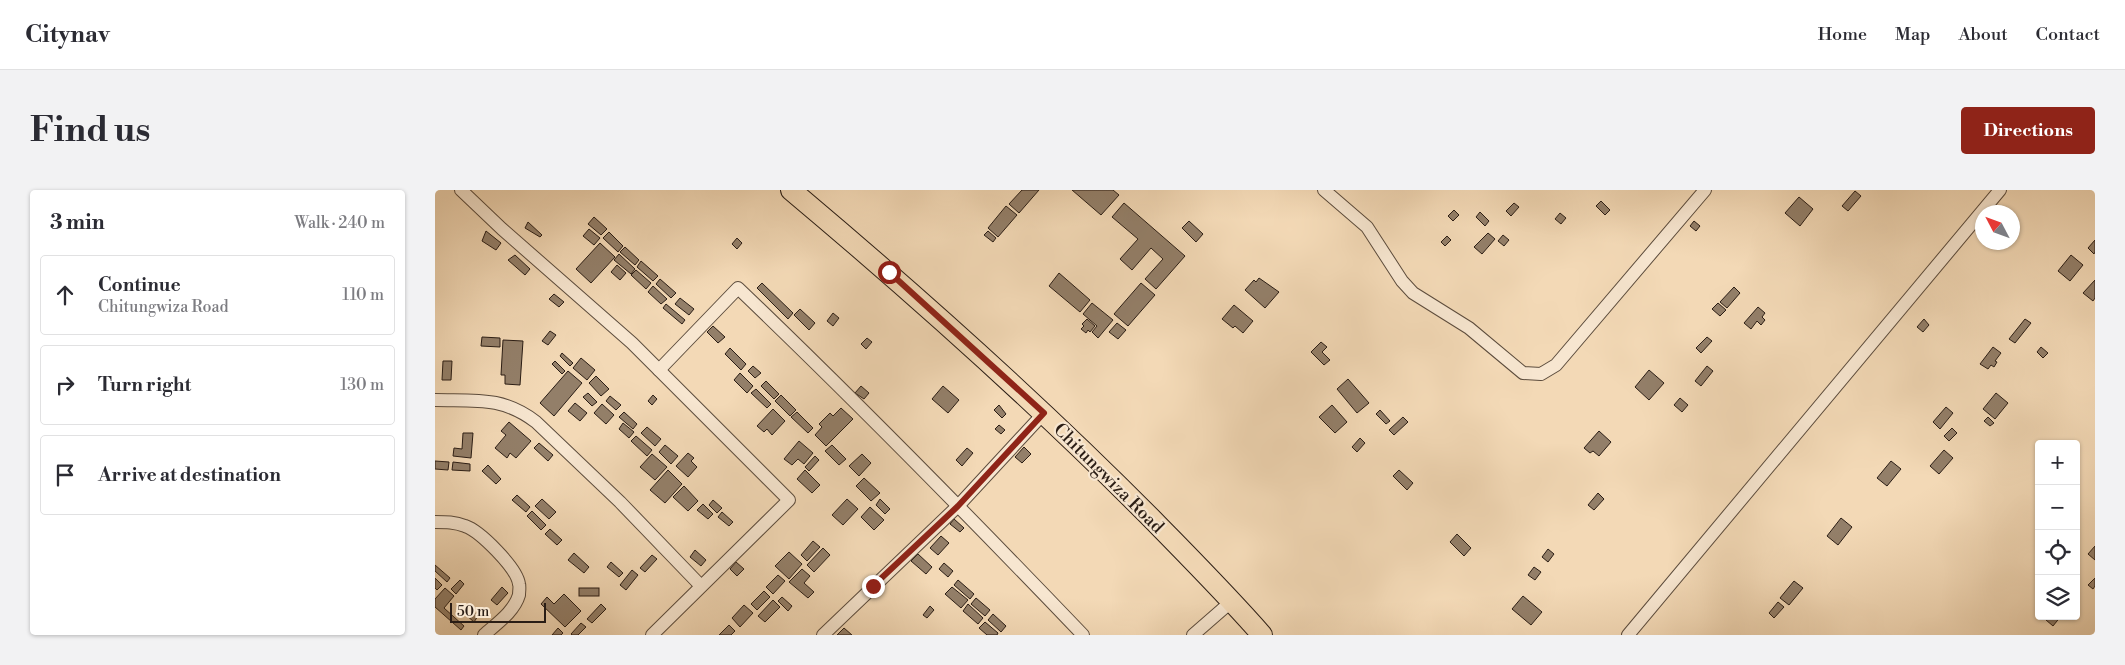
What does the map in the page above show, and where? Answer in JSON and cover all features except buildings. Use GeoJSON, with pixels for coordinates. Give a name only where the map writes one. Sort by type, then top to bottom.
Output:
{"type":"FeatureCollection","features":[{"type":"Feature","properties":{"kind":"main road","name":"Chitungwiza Road"},"geometry":{"type":"LineString","coordinates":[[791,190],[889,272],[1044,413],[1232,601],[1262,635]]}},
{"type":"Feature","properties":{"kind":"street"},"geometry":{"type":"LineString","coordinates":[[461,190],[502,229],[618,330],[789,500],[651,635]]}},
{"type":"Feature","properties":{"kind":"street"},"geometry":{"type":"LineString","coordinates":[[1324,190],[1367,227],[1392,266],[1413,293],[1469,328],[1516,368],[1532,375],[1541,374],[1556,365],[1705,190]]}},
{"type":"Feature","properties":{"kind":"street"},"geometry":{"type":"LineString","coordinates":[[1627,635],[2000,190]]}},
{"type":"Feature","properties":{"kind":"street"},"geometry":{"type":"LineString","coordinates":[[659,370],[738,288],[958,506],[1083,635]]}},
{"type":"Feature","properties":{"kind":"street"},"geometry":{"type":"LineString","coordinates":[[435,400],[491,401],[522,411],[620,502],[701,586]]}},
{"type":"Feature","properties":{"kind":"street"},"geometry":{"type":"LineString","coordinates":[[823,635],[958,506],[1044,413]]}},
{"type":"Feature","properties":{"kind":"street"},"geometry":{"type":"LineString","coordinates":[[435,522],[454,522],[475,531],[485,539],[515,574],[520,584],[519,595],[513,606],[484,635]]}},
{"type":"Feature","properties":{"kind":"street"},"geometry":{"type":"LineString","coordinates":[[1193,635],[1232,601]]}},
{"type":"Feature","properties":{"kind":"route"},"geometry":{"type":"LineString","coordinates":[[873,586],[958,506],[1044,413],[889,272]]}}]}
